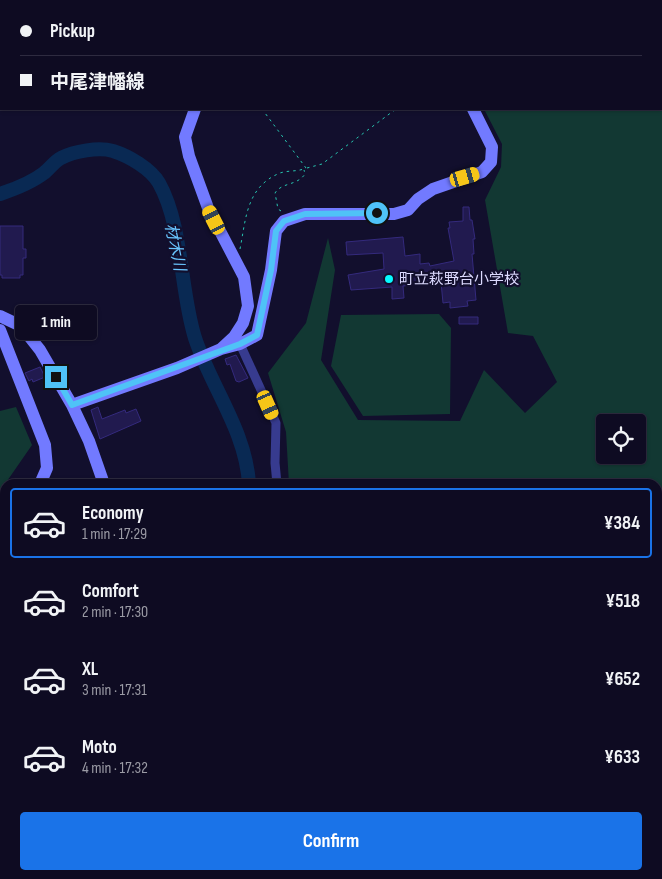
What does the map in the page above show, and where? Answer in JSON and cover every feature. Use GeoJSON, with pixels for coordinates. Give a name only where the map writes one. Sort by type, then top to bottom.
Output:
{"type":"FeatureCollection","features":[{"type":"Feature","properties":{"kind":"street"},"geometry":{"type":"LineString","coordinates":[[195,110],[185,137],[189,156],[208,208],[244,277],[248,306],[243,323],[234,337],[215,352]]}},
{"type":"Feature","properties":{"kind":"street"},"geometry":{"type":"LineString","coordinates":[[72,405],[177,368],[240,344],[257,335],[271,270],[276,231],[288,219],[305,214],[401,212],[408,210],[418,199],[434,189],[482,172],[490,162],[492,147],[474,110]]}},
{"type":"Feature","properties":{"kind":"street"},"geometry":{"type":"LineString","coordinates":[[0,316],[21,326],[40,350],[72,405],[89,441],[102,479]]}},
{"type":"Feature","properties":{"kind":"street"},"geometry":{"type":"LineString","coordinates":[[0,330],[45,444],[47,468],[42,479]]}},
{"type":"Feature","properties":{"kind":"street"},"geometry":{"type":"LineString","coordinates":[[240,344],[276,423],[274,463],[277,479]]}},
{"type":"Feature","properties":{"kind":"path"},"geometry":{"type":"LineString","coordinates":[[263,110],[305,169],[305,174],[301,181],[278,189],[276,193],[278,208],[288,219]]}},
{"type":"Feature","properties":{"kind":"path"},"geometry":{"type":"LineString","coordinates":[[239,267],[237,260],[247,208],[252,197],[271,178],[284,172],[310,169],[322,164],[395,110]]}},
{"type":"Feature","properties":{"kind":"green space"},"geometry":{"type":"Polygon","coordinates":[[[485,110],[662,110],[662,479],[289,479],[286,432],[268,373],[306,323],[328,238],[335,270],[321,360],[358,420],[460,421],[484,370],[525,413],[557,382],[533,336],[508,333],[485,200],[501,167],[502,144],[485,110]]]}},
{"type":"Feature","properties":{"kind":"green space"},"geometry":{"type":"Polygon","coordinates":[[[439,314],[451,328],[450,414],[363,416],[331,366],[341,315],[439,314]]]}},
{"type":"Feature","properties":{"kind":"green space"},"geometry":{"type":"Polygon","coordinates":[[[16,407],[32,445],[8,479],[0,479],[0,411],[16,407]]]}},
{"type":"Feature","properties":{"kind":"building"},"geometry":{"type":"Polygon","coordinates":[[[463,207],[469,207],[475,239],[473,239],[474,254],[472,254],[476,300],[467,301],[468,306],[450,308],[450,302],[443,303],[441,282],[403,286],[404,298],[392,299],[392,287],[351,290],[348,275],[384,269],[383,253],[347,255],[346,242],[403,237],[405,256],[420,254],[420,264],[429,263],[430,266],[454,261],[448,228],[450,228],[449,222],[463,221],[463,207]]]}},
{"type":"Feature","properties":{"kind":"building"},"geometry":{"type":"Polygon","coordinates":[[[0,226],[23,226],[23,249],[26,249],[26,258],[23,258],[23,275],[20,275],[20,278],[2,278],[2,275],[0,275],[0,226]]]}},
{"type":"Feature","properties":{"kind":"building"},"geometry":{"type":"Polygon","coordinates":[[[459,317],[478,317],[478,324],[459,324],[459,317]]]}},
{"type":"Feature","properties":{"kind":"building"},"geometry":{"type":"Polygon","coordinates":[[[236,355],[248,378],[239,382],[236,381],[230,364],[227,365],[225,359],[236,355]]]}},
{"type":"Feature","properties":{"kind":"building"},"geometry":{"type":"Polygon","coordinates":[[[40,367],[45,377],[33,382],[32,379],[29,381],[25,373],[40,367]]]}},
{"type":"Feature","properties":{"kind":"building"},"geometry":{"type":"Polygon","coordinates":[[[98,407],[102,419],[125,410],[126,413],[136,409],[141,421],[100,439],[91,410],[98,407]]]}},
{"type":"Feature","properties":{"kind":"waterway","name":"材木川"},"geometry":{"type":"LineString","coordinates":[[0,194],[34,180],[61,158],[87,150],[113,151],[126,156],[151,173],[159,183],[173,219],[186,300],[195,338],[235,427],[242,446],[248,479]]}},
{"type":"Feature","properties":{"kind":"place","name":"町立萩野台小学校"},"geometry":{"type":"Point","coordinates":[389,279]}},
{"type":"Feature","properties":{"kind":"route"},"geometry":{"type":"LineString","coordinates":[[56,377],[72,405],[177,368],[221,349],[240,344],[257,335],[271,270],[276,231],[284,221],[294,216],[305,214],[377,213]]}}]}
